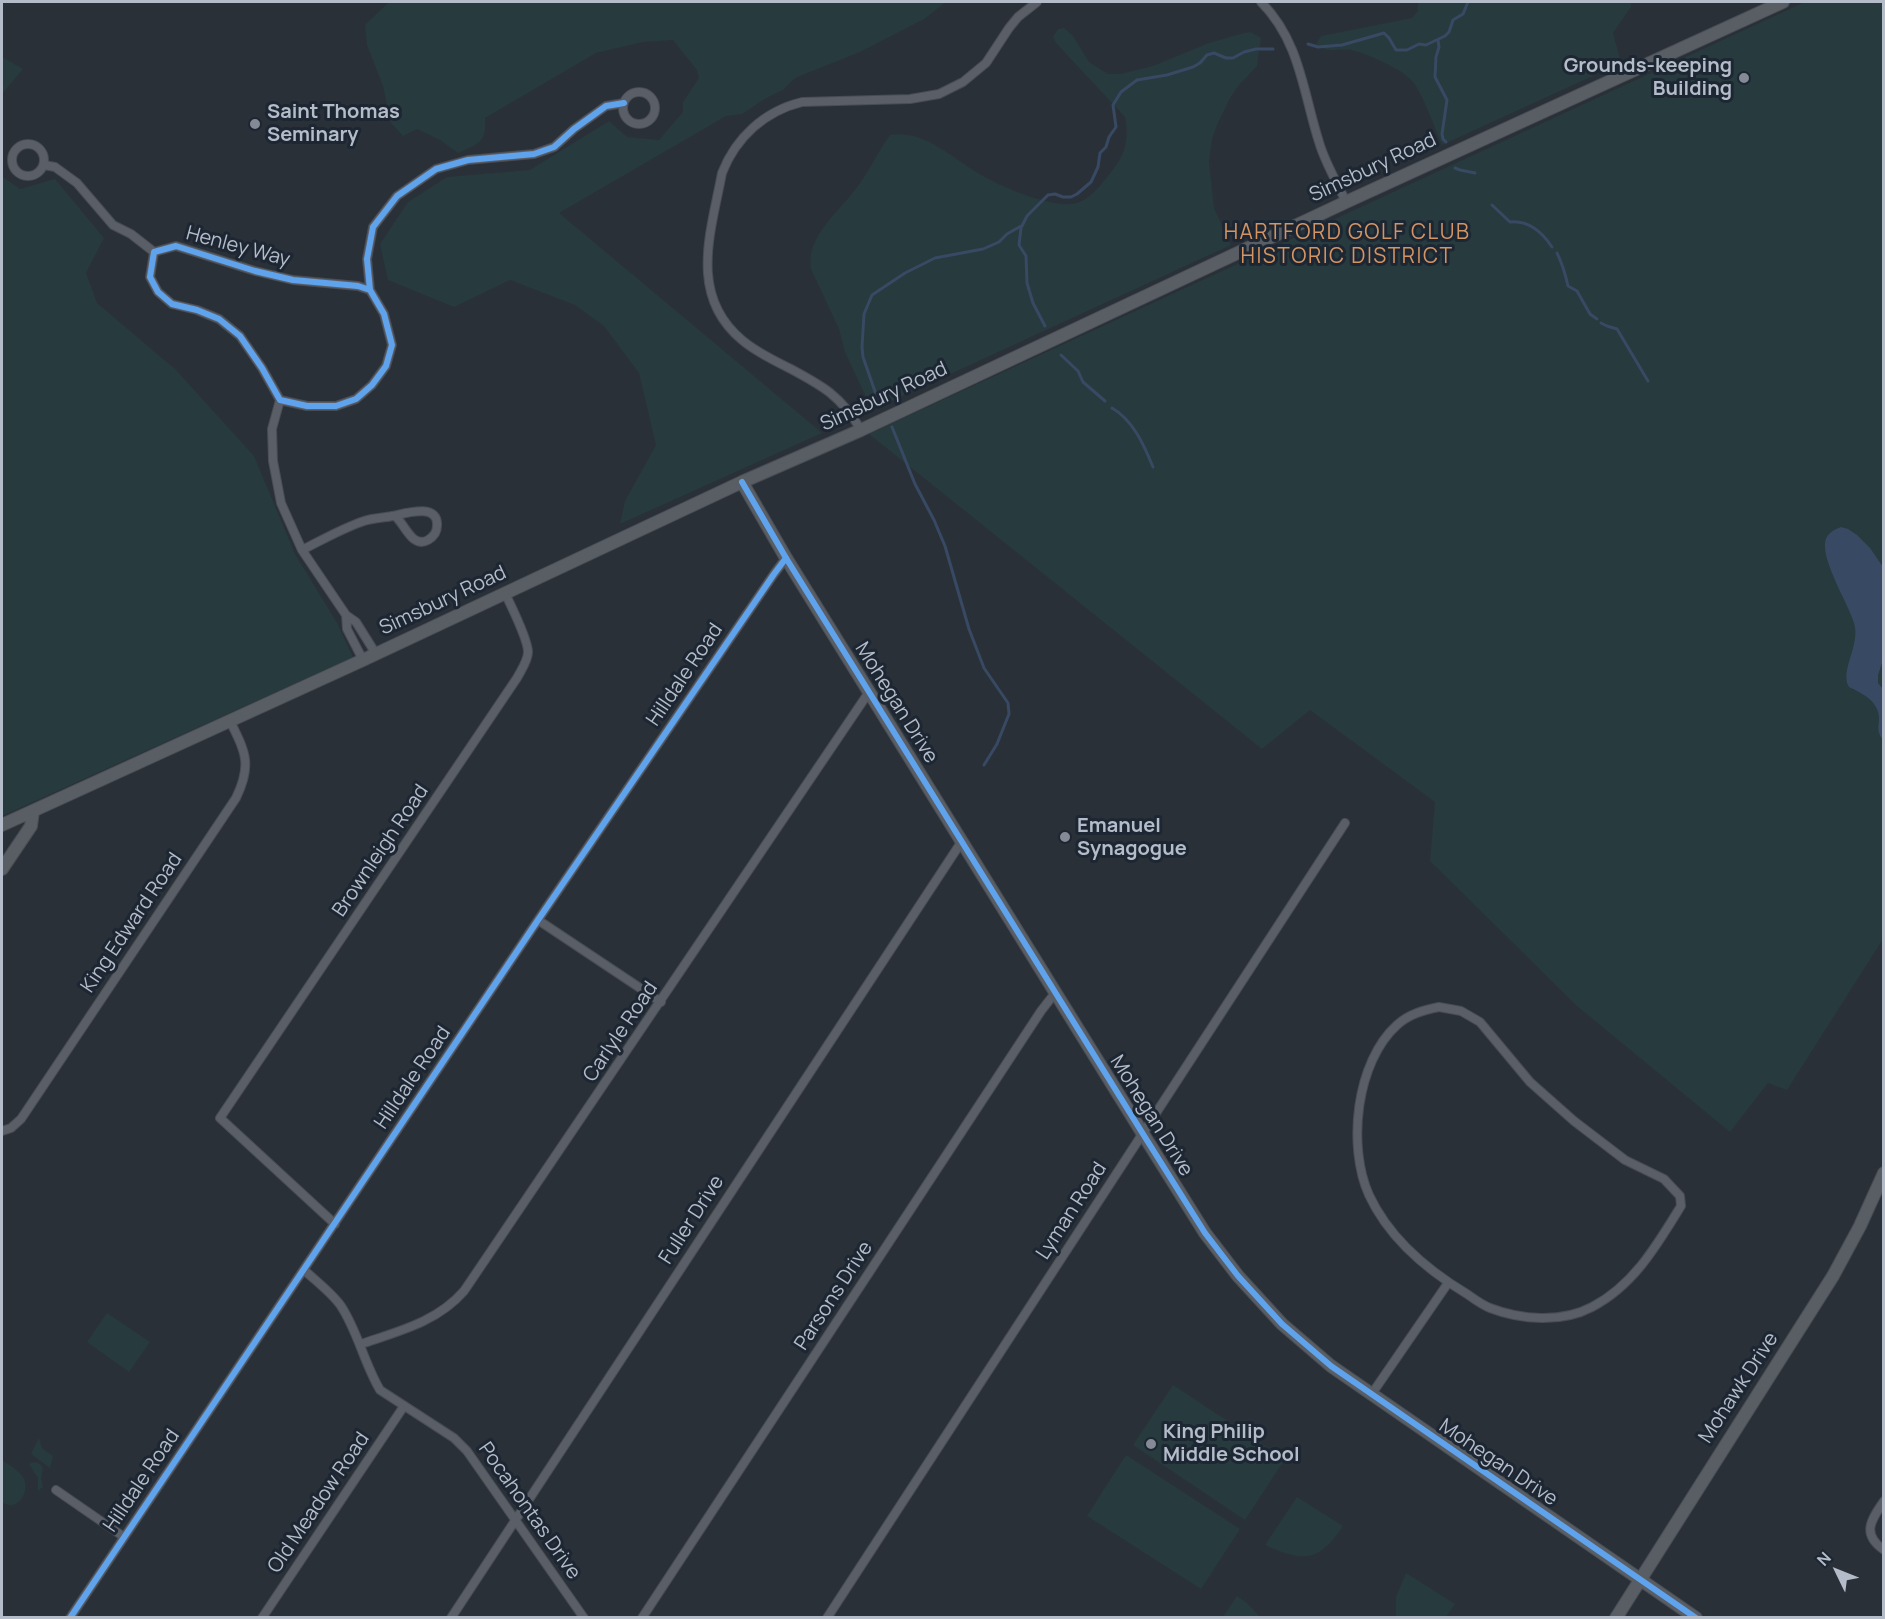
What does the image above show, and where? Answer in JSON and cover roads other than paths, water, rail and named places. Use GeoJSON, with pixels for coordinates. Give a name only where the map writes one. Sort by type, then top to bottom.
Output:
{"type":"FeatureCollection","features":[{"type":"Feature","properties":{"kind":"street"},"geometry":{"type":"LineString","coordinates":[[861,430],[850,411],[832,394],[742,340],[730,328],[714,302],[708,283],[706,262],[726,162],[748,132],[764,119],[788,105],[802,102],[910,99],[939,94],[950,89],[963,82],[986,63],[1009,28],[1037,2]]}},
{"type":"Feature","properties":{"kind":"street"},"geometry":{"type":"LineString","coordinates":[[1261,2],[1278,22],[1291,44],[1319,145],[1346,201]]}},
{"type":"Feature","properties":{"kind":"street","name":"Simsbury Road"},"geometry":{"type":"LineString","coordinates":[[2,825],[376,654],[742,482],[861,430],[1346,201],[1783,2]]}},
{"type":"Feature","properties":{"kind":"street"},"geometry":{"type":"LineString","coordinates":[[280,400],[307,406],[336,406],[356,399],[372,385],[386,366],[392,345],[384,314],[370,290],[367,259],[373,226],[397,196],[436,169],[468,160],[534,154],[554,147],[606,106],[624,103]]}},
{"type":"Feature","properties":{"kind":"street"},"geometry":{"type":"LineString","coordinates":[[44,165],[55,167],[77,183],[113,225],[131,234],[154,252],[150,277],[159,292],[172,304],[197,310],[219,319],[240,336],[262,368],[280,400],[272,429],[273,461],[281,503],[302,550],[346,615],[356,622],[376,654]]}},
{"type":"Feature","properties":{"kind":"street","name":"Henley Way"},"geometry":{"type":"LineString","coordinates":[[154,252],[177,246],[255,272],[293,280],[358,286],[370,290]]}},
{"type":"Feature","properties":{"kind":"street","name":"Mohegan Drive"},"geometry":{"type":"LineString","coordinates":[[742,482],[786,558],[1143,1134],[1205,1233],[1238,1276],[1282,1324],[1331,1366],[1696,1617]]}},
{"type":"Feature","properties":{"kind":"street"},"geometry":{"type":"LineString","coordinates":[[302,550],[365,521],[418,511],[427,512],[438,522],[435,535],[420,542],[412,539],[404,525],[395,516]]}},
{"type":"Feature","properties":{"kind":"street","name":"Hilldale Road"},"geometry":{"type":"LineString","coordinates":[[70,1617],[538,920],[786,558]]}},
{"type":"Feature","properties":{"kind":"street","name":"Brownleigh Road"},"geometry":{"type":"LineString","coordinates":[[335,1224],[220,1118],[525,664],[528,651],[525,639],[505,593]]}},
{"type":"Feature","properties":{"kind":"street"},"geometry":{"type":"LineString","coordinates":[[346,615],[347,629],[363,660]]}},
{"type":"Feature","properties":{"kind":"street","name":"Carlyle Road"},"geometry":{"type":"LineString","coordinates":[[361,1344],[429,1319],[445,1310],[464,1291],[869,692]]}},
{"type":"Feature","properties":{"kind":"street","name":"King Edward Road"},"geometry":{"type":"LineString","coordinates":[[3,1131],[11,1128],[21,1119],[236,798],[246,774],[246,761],[230,721]]}},
{"type":"Feature","properties":{"kind":"street"},"geometry":{"type":"LineString","coordinates":[[2,869],[31,826],[33,811]]}},
{"type":"Feature","properties":{"kind":"street","name":"Lyman Road"},"geometry":{"type":"LineString","coordinates":[[827,1617],[1345,823]]}},
{"type":"Feature","properties":{"kind":"street","name":"Fuller Drive"},"geometry":{"type":"LineString","coordinates":[[451,1617],[962,841]]}},
{"type":"Feature","properties":{"kind":"street"},"geometry":{"type":"LineString","coordinates":[[538,920],[661,1002]]}},
{"type":"Feature","properties":{"kind":"street","name":"Parsons Drive"},"geometry":{"type":"LineString","coordinates":[[642,1617],[1055,993]]}},
{"type":"Feature","properties":{"kind":"street"},"geometry":{"type":"LineString","coordinates":[[1438,1007],[1461,1011],[1480,1022],[1530,1082],[1574,1121],[1625,1160],[1664,1179],[1680,1196],[1681,1206],[1641,1266],[1617,1292],[1590,1308],[1565,1317],[1521,1316],[1489,1308],[1448,1283],[1400,1242],[1383,1221],[1368,1193],[1357,1132],[1362,1090],[1371,1063],[1383,1039],[1399,1023],[1420,1011],[1438,1007]]}},
{"type":"Feature","properties":{"kind":"street","name":"Mohawk Drive"},"geometry":{"type":"LineString","coordinates":[[1616,1617],[1833,1276],[1860,1226],[1884,1173]]}},
{"type":"Feature","properties":{"kind":"street","name":"Pocahontas Drive"},"geometry":{"type":"LineString","coordinates":[[304,1270],[340,1304],[361,1344],[373,1378],[380,1390],[460,1443],[584,1617]]}},
{"type":"Feature","properties":{"kind":"street"},"geometry":{"type":"LineString","coordinates":[[1371,1395],[1448,1283]]}},
{"type":"Feature","properties":{"kind":"street","name":"Old Meadow Road"},"geometry":{"type":"LineString","coordinates":[[262,1617],[404,1406]]}},
{"type":"Feature","properties":{"kind":"street"},"geometry":{"type":"LineString","coordinates":[[56,1490],[124,1537]]}},
{"type":"Feature","properties":{"kind":"street"},"geometry":{"type":"LineString","coordinates":[[1884,1501],[1873,1517],[1870,1528],[1872,1538],[1884,1550]]}},
{"type":"Feature","properties":{"kind":"water"},"geometry":{"type":"Polygon","coordinates":[[[1841,527],[1857,535],[1870,548],[1883,567],[1883,660],[1878,683],[1883,689],[1883,740],[1879,731],[1876,706],[1864,695],[1849,687],[1847,681],[1855,640],[1854,623],[1825,552],[1827,537],[1841,527]]]}},
{"type":"Feature","properties":{"kind":"waterway"},"geometry":{"type":"LineString","coordinates":[[1308,44],[1318,47],[1342,45],[1384,33],[1396,50],[1407,50],[1419,44],[1426,45],[1445,36],[1453,20],[1463,14],[1468,2]]}},
{"type":"Feature","properties":{"kind":"waterway"},"geometry":{"type":"LineString","coordinates":[[1438,40],[1435,77],[1447,100],[1442,134],[1446,142]]}},
{"type":"Feature","properties":{"kind":"waterway"},"geometry":{"type":"LineString","coordinates":[[1045,326],[1033,303],[1027,283],[1026,256],[1019,245],[1021,228],[1027,216],[1048,195],[1071,197],[1091,182],[1098,167],[1100,153],[1106,147],[1116,127],[1113,105],[1121,92],[1137,80],[1167,75],[1193,67],[1207,55],[1214,53],[1233,58],[1256,49],[1273,49]]}},
{"type":"Feature","properties":{"kind":"waterway"},"geometry":{"type":"LineString","coordinates":[[1455,168],[1475,173]]}},
{"type":"Feature","properties":{"kind":"waterway"},"geometry":{"type":"LineString","coordinates":[[1492,205],[1510,222],[1523,223],[1534,228],[1552,247]]}},
{"type":"Feature","properties":{"kind":"waterway"},"geometry":{"type":"LineString","coordinates":[[879,403],[863,357],[862,347],[864,314],[872,295],[905,273],[935,258],[983,249],[999,242],[1021,226]]}},
{"type":"Feature","properties":{"kind":"waterway"},"geometry":{"type":"LineString","coordinates":[[1557,253],[1568,286],[1577,291],[1590,314],[1597,319]]}},
{"type":"Feature","properties":{"kind":"waterway"},"geometry":{"type":"LineString","coordinates":[[1601,323],[1617,329],[1648,381]]}},
{"type":"Feature","properties":{"kind":"waterway"},"geometry":{"type":"LineString","coordinates":[[1061,355],[1078,371],[1083,382],[1105,401]]}},
{"type":"Feature","properties":{"kind":"waterway"},"geometry":{"type":"LineString","coordinates":[[1112,408],[1132,426],[1153,467]]}},
{"type":"Feature","properties":{"kind":"waterway"},"geometry":{"type":"LineString","coordinates":[[892,427],[915,484],[945,546],[969,629],[984,668],[1008,703],[1009,714],[997,744],[984,765]]}},
{"type":"Feature","properties":{"kind":"place","name":"Grounds-keeping Building"},"geometry":{"type":"Point","coordinates":[1744,78]}},
{"type":"Feature","properties":{"kind":"place","name":"Saint Thomas Seminary"},"geometry":{"type":"Point","coordinates":[255,124]}},
{"type":"Feature","properties":{"kind":"place","name":"Emanuel Synagogue"},"geometry":{"type":"Point","coordinates":[1065,837]}},
{"type":"Feature","properties":{"kind":"place","name":"King Philip Middle School"},"geometry":{"type":"Point","coordinates":[1151,1444]}},
{"type":"Feature","properties":{"kind":"district","name":"HARTFORD GOLF CLUB HISTORIC DISTRICT"},"geometry":{"type":"Point","coordinates":[1347,245]}}]}
